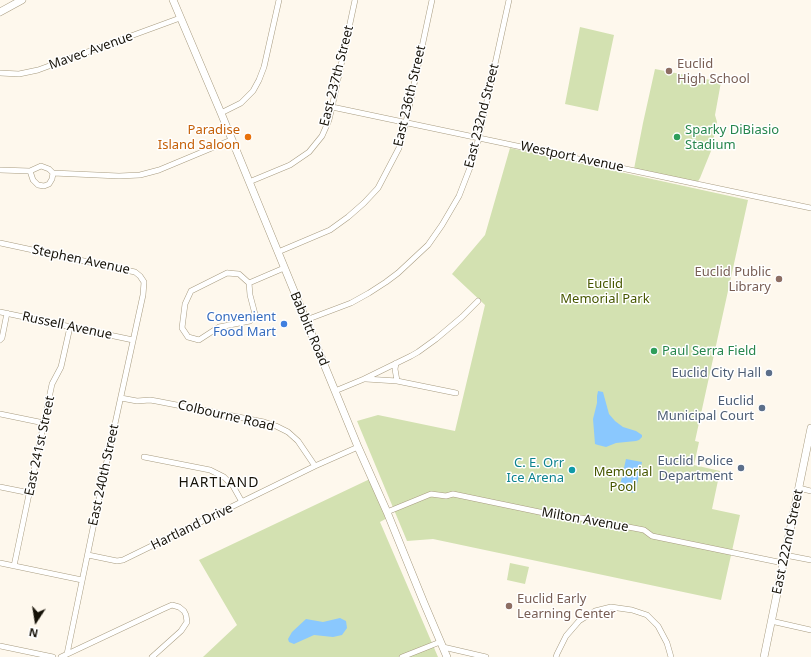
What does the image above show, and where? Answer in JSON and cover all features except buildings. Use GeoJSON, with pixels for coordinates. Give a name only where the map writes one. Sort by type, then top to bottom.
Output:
{"type":"FeatureCollection","features":[{"type":"Feature","properties":{"kind":"main road"},"geometry":{"type":"LineString","coordinates":[[0,12],[22,0]]}},
{"type":"Feature","properties":{"kind":"main road","name":"Babbitt Road"},"geometry":{"type":"LineString","coordinates":[[173,0],[358,447],[387,512],[447,657]]}},
{"type":"Feature","properties":{"kind":"main road","name":"East 222nd Street"},"geometry":{"type":"LineString","coordinates":[[764,657],[811,428]]}},
{"type":"Feature","properties":{"kind":"street"},"geometry":{"type":"LineString","coordinates":[[221,113],[241,103],[253,91],[259,80],[264,67],[279,0]]}},
{"type":"Feature","properties":{"kind":"street","name":"East 237th Street"},"geometry":{"type":"LineString","coordinates":[[249,182],[290,165],[309,152],[322,136],[329,120],[355,0]]}},
{"type":"Feature","properties":{"kind":"street","name":"East 236th Street"},"geometry":{"type":"LineString","coordinates":[[278,252],[330,230],[364,203],[378,188],[399,148],[432,0]]}},
{"type":"Feature","properties":{"kind":"street","name":"East 232nd Street"},"geometry":{"type":"LineString","coordinates":[[306,320],[351,303],[369,293],[398,273],[428,245],[442,225],[460,196],[471,165],[479,137],[509,0]]}},
{"type":"Feature","properties":{"kind":"street","name":"Mavec Avenue"},"geometry":{"type":"LineString","coordinates":[[0,73],[19,74],[38,70],[180,18]]}},
{"type":"Feature","properties":{"kind":"street","name":"Westport Avenue"},"geometry":{"type":"LineString","coordinates":[[332,107],[811,208]]}},
{"type":"Feature","properties":{"kind":"street"},"geometry":{"type":"LineString","coordinates":[[0,170],[30,171],[41,166],[49,169],[53,173],[119,176],[140,175],[159,170],[231,140]]}},
{"type":"Feature","properties":{"kind":"street"},"geometry":{"type":"LineString","coordinates":[[30,171],[33,180],[38,185],[44,186],[49,184],[53,173]]}},
{"type":"Feature","properties":{"kind":"street","name":"Stephen Avenue"},"geometry":{"type":"LineString","coordinates":[[0,243],[135,272],[144,282],[143,295]]}},
{"type":"Feature","properties":{"kind":"street"},"geometry":{"type":"LineString","coordinates":[[249,283],[284,268]]}},
{"type":"Feature","properties":{"kind":"street"},"geometry":{"type":"LineString","coordinates":[[227,273],[239,274],[249,283],[254,314],[250,321],[219,327],[199,340],[188,336],[182,328],[185,304],[191,291],[227,273]]}},
{"type":"Feature","properties":{"kind":"street","name":"East 240th Street"},"geometry":{"type":"LineString","coordinates":[[67,654],[143,295]]}},
{"type":"Feature","properties":{"kind":"street"},"geometry":{"type":"LineString","coordinates":[[335,391],[364,379],[411,356],[436,339],[478,301]]}},
{"type":"Feature","properties":{"kind":"street","name":"Russell Avenue"},"geometry":{"type":"LineString","coordinates":[[0,312],[133,340]]}},
{"type":"Feature","properties":{"kind":"street"},"geometry":{"type":"LineString","coordinates":[[0,340],[2,338],[7,314]]}},
{"type":"Feature","properties":{"kind":"street","name":"East 241st Street"},"geometry":{"type":"LineString","coordinates":[[14,566],[52,384],[61,367],[70,327]]}},
{"type":"Feature","properties":{"kind":"street"},"geometry":{"type":"LineString","coordinates":[[396,363],[397,381]]}},
{"type":"Feature","properties":{"kind":"street"},"geometry":{"type":"LineString","coordinates":[[364,379],[397,381],[456,393]]}},
{"type":"Feature","properties":{"kind":"street","name":"Colbourne Road"},"geometry":{"type":"LineString","coordinates":[[121,398],[137,401],[156,401],[264,422],[276,426],[288,432],[298,441],[315,466]]}},
{"type":"Feature","properties":{"kind":"street"},"geometry":{"type":"LineString","coordinates":[[0,414],[44,423]]}},
{"type":"Feature","properties":{"kind":"street","name":"Hartland Drive"},"geometry":{"type":"LineString","coordinates":[[88,554],[117,561],[123,560],[315,466],[358,447]]}},
{"type":"Feature","properties":{"kind":"street"},"geometry":{"type":"LineString","coordinates":[[144,457],[210,470],[224,477],[233,486],[242,502]]}},
{"type":"Feature","properties":{"kind":"street"},"geometry":{"type":"LineString","coordinates":[[0,487],[30,494]]}},
{"type":"Feature","properties":{"kind":"street"},"geometry":{"type":"LineString","coordinates":[[799,488],[811,491]]}},
{"type":"Feature","properties":{"kind":"street","name":"Milton Avenue"},"geometry":{"type":"LineString","coordinates":[[387,512],[431,494],[446,496],[453,494],[573,519],[581,518],[644,530],[652,536],[783,563]]}},
{"type":"Feature","properties":{"kind":"street"},"geometry":{"type":"LineString","coordinates":[[785,555],[811,560]]}},
{"type":"Feature","properties":{"kind":"street"},"geometry":{"type":"LineString","coordinates":[[0,564],[82,580]]}},
{"type":"Feature","properties":{"kind":"street"},"geometry":{"type":"LineString","coordinates":[[61,657],[172,605],[179,607],[184,611],[186,616],[187,622],[185,626],[152,657]]}},
{"type":"Feature","properties":{"kind":"street"},"geometry":{"type":"LineString","coordinates":[[556,657],[566,636],[579,621],[595,611],[611,607],[632,610],[647,615],[658,626],[667,643],[671,657]]}},
{"type":"Feature","properties":{"kind":"street"},"geometry":{"type":"LineString","coordinates":[[771,621],[811,630]]}},
{"type":"Feature","properties":{"kind":"street"},"geometry":{"type":"LineString","coordinates":[[402,657],[433,644],[486,657]]}},
{"type":"Feature","properties":{"kind":"street"},"geometry":{"type":"LineString","coordinates":[[0,646],[36,655],[53,657]]}},
{"type":"Feature","properties":{"kind":"green space"},"geometry":{"type":"Polygon","coordinates":[[[580,27],[614,35],[598,111],[565,104],[580,27]]]}},
{"type":"Feature","properties":{"kind":"green space","name":"Sparky DiBiasio Stadium"},"geometry":{"type":"Polygon","coordinates":[[[655,69],[721,82],[715,115],[717,122],[711,151],[697,183],[634,169],[655,69]]]}},
{"type":"Feature","properties":{"kind":"green space","name":"Euclid Memorial Park"},"geometry":{"type":"Polygon","coordinates":[[[510,148],[748,200],[695,441],[699,442],[694,465],[720,471],[712,509],[740,515],[721,600],[433,539],[407,541],[357,421],[378,415],[455,431],[485,305],[452,274],[485,235],[510,148]]]}},
{"type":"Feature","properties":{"kind":"green space"},"geometry":{"type":"Polygon","coordinates":[[[372,478],[389,517],[380,522],[438,657],[203,657],[237,625],[199,560],[372,478]]]}},
{"type":"Feature","properties":{"kind":"green space"},"geometry":{"type":"Polygon","coordinates":[[[510,563],[529,567],[525,584],[507,580],[510,563]]]}},
{"type":"Feature","properties":{"kind":"water"},"geometry":{"type":"Polygon","coordinates":[[[598,391],[603,392],[609,414],[623,427],[636,431],[642,435],[639,440],[616,443],[606,447],[595,444],[593,419],[598,391]]]}},
{"type":"Feature","properties":{"kind":"water"},"geometry":{"type":"Polygon","coordinates":[[[626,459],[642,462],[635,493],[619,490],[626,459]]]}},
{"type":"Feature","properties":{"kind":"water"},"geometry":{"type":"Polygon","coordinates":[[[340,618],[346,621],[347,628],[342,635],[333,637],[314,635],[294,644],[289,642],[288,639],[292,632],[306,619],[323,622],[340,618]]]}},
{"type":"Feature","properties":{"kind":"place","name":"Euclid High School"},"geometry":{"type":"Point","coordinates":[669,71]}},
{"type":"Feature","properties":{"kind":"place","name":"Paradise Island Saloon"},"geometry":{"type":"Point","coordinates":[248,137]}},
{"type":"Feature","properties":{"kind":"place","name":"Sparky DiBiasio Stadium"},"geometry":{"type":"Point","coordinates":[677,137]}},
{"type":"Feature","properties":{"kind":"place","name":"Euclid Public Library"},"geometry":{"type":"Point","coordinates":[779,279]}},
{"type":"Feature","properties":{"kind":"place","name":"Convenient Food Mart"},"geometry":{"type":"Point","coordinates":[284,324]}},
{"type":"Feature","properties":{"kind":"place","name":"Paul Serra Field"},"geometry":{"type":"Point","coordinates":[654,351]}},
{"type":"Feature","properties":{"kind":"place","name":"Euclid City Hall"},"geometry":{"type":"Point","coordinates":[769,373]}},
{"type":"Feature","properties":{"kind":"place","name":"Euclid Municipal Court"},"geometry":{"type":"Point","coordinates":[762,408]}},
{"type":"Feature","properties":{"kind":"place","name":"Euclid Police Department"},"geometry":{"type":"Point","coordinates":[741,468]}},
{"type":"Feature","properties":{"kind":"place","name":"C. E. Orr Ice Arena"},"geometry":{"type":"Point","coordinates":[572,470]}},
{"type":"Feature","properties":{"kind":"place","name":"Euclid Early Learning Center"},"geometry":{"type":"Point","coordinates":[509,606]}},
{"type":"Feature","properties":{"kind":"district","name":"HARTLAND"},"geometry":{"type":"Point","coordinates":[219,483]}},
{"type":"Feature","properties":{"kind":"park label","name":"Memorial Pool"},"geometry":{"type":"Point","coordinates":[623,480]}}]}
